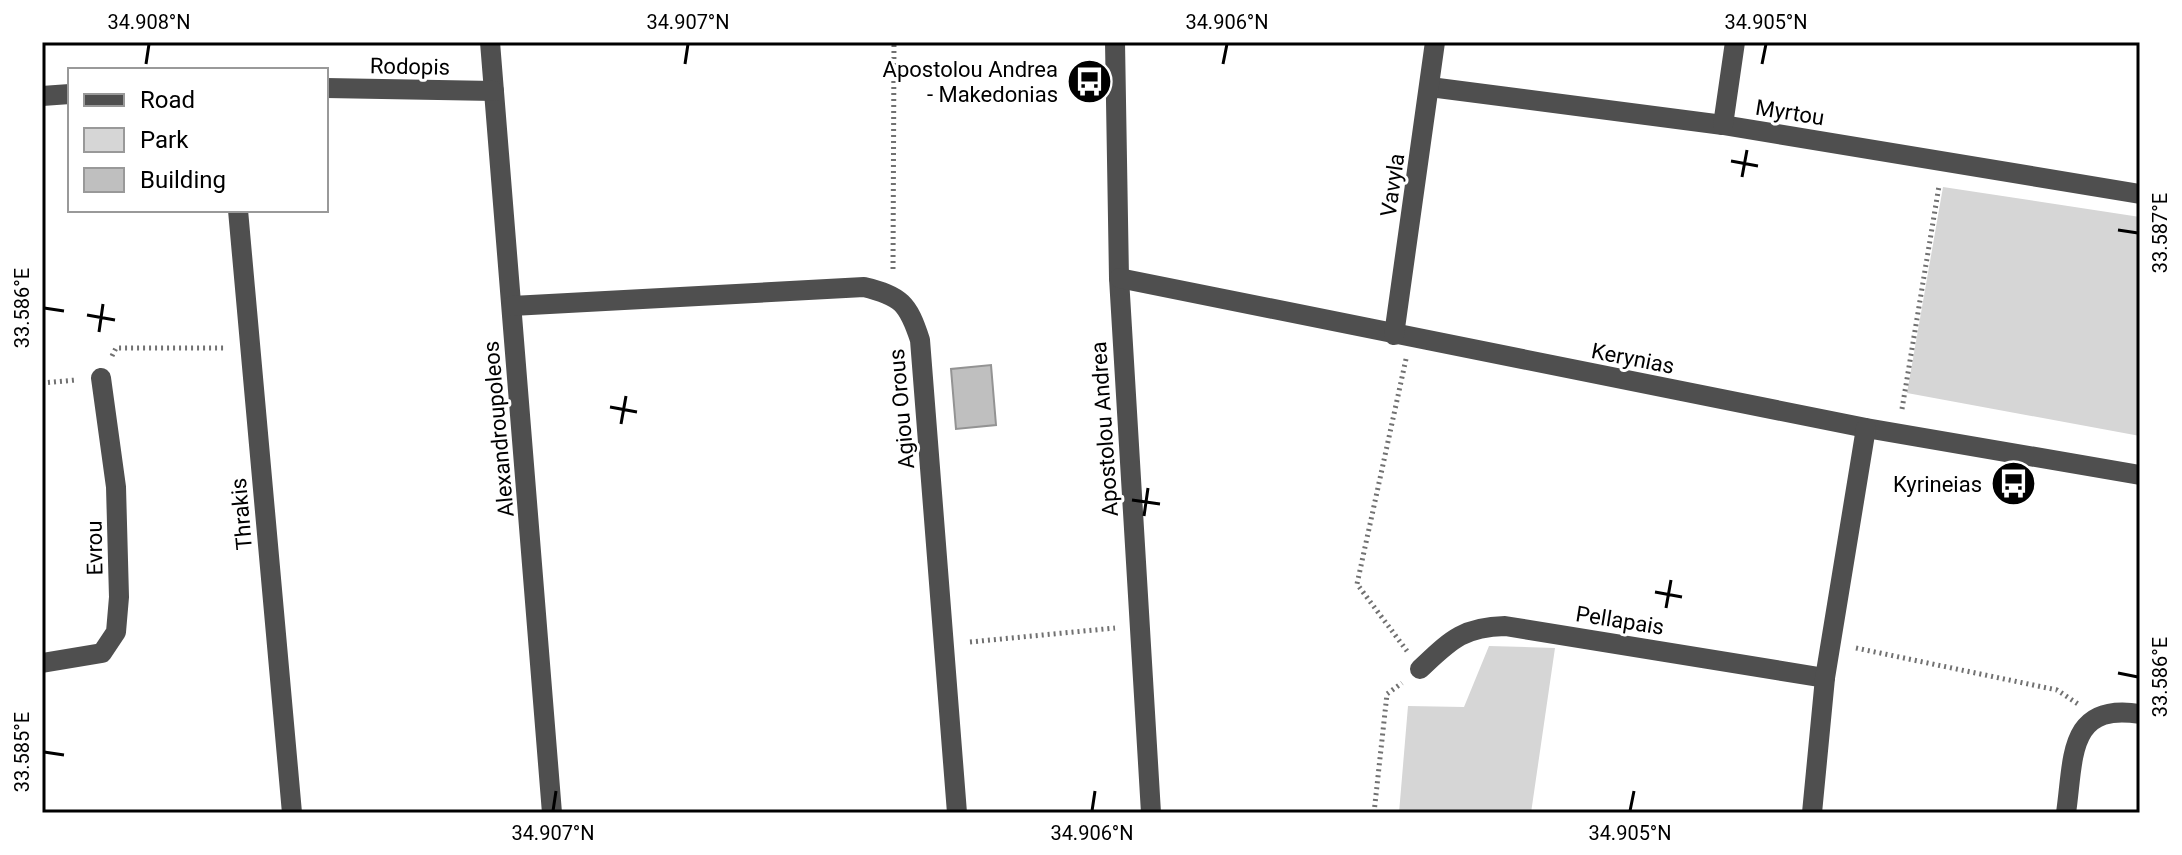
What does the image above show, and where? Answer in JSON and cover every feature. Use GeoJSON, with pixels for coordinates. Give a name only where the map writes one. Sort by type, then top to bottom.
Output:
{"type":"FeatureCollection","features":[{"type":"Feature","properties":{"kind":"street","name":"Alexandroupoleos"},"geometry":{"type":"LineString","coordinates":[[490,42],[552,813]]}},
{"type":"Feature","properties":{"kind":"street","name":"Apostolou Andrea"},"geometry":{"type":"LineString","coordinates":[[1115,42],[1119,278],[1151,813]]}},
{"type":"Feature","properties":{"kind":"street","name":"Vavyla"},"geometry":{"type":"LineString","coordinates":[[1402,337],[1435,42]]}},
{"type":"Feature","properties":{"kind":"street"},"geometry":{"type":"LineString","coordinates":[[1723,125],[1735,42]]}},
{"type":"Feature","properties":{"kind":"street","name":"Myrtou"},"geometry":{"type":"LineString","coordinates":[[1430,87],[1723,125],[2140,194]]}},
{"type":"Feature","properties":{"kind":"street","name":"Rodopis"},"geometry":{"type":"LineString","coordinates":[[328,88],[494,91]]}},
{"type":"Feature","properties":{"kind":"street"},"geometry":{"type":"LineString","coordinates":[[42,96],[68,94]]}},
{"type":"Feature","properties":{"kind":"street","name":"Thrakis"},"geometry":{"type":"LineString","coordinates":[[238,212],[292,813]]}},
{"type":"Feature","properties":{"kind":"street","name":"Kerynias"},"geometry":{"type":"LineString","coordinates":[[1119,278],[1866,428],[2140,475]]}},
{"type":"Feature","properties":{"kind":"street"},"geometry":{"type":"LineString","coordinates":[[512,306],[864,287],[893,294]]}},
{"type":"Feature","properties":{"kind":"street","name":"Agiou Orous"},"geometry":{"type":"LineString","coordinates":[[893,294],[912,313],[920,340],[957,813]]}},
{"type":"Feature","properties":{"kind":"street","name":"Evrou"},"geometry":{"type":"LineString","coordinates":[[42,663],[81,659],[102,653],[116,632],[116,487],[101,378]]}},
{"type":"Feature","properties":{"kind":"street"},"geometry":{"type":"LineString","coordinates":[[1812,813],[1825,678],[1866,428]]}},
{"type":"Feature","properties":{"kind":"street","name":"Pellapais"},"geometry":{"type":"LineString","coordinates":[[1420,669],[1453,637],[1479,626],[1505,626],[1825,678]]}},
{"type":"Feature","properties":{"kind":"street"},"geometry":{"type":"LineString","coordinates":[[2066,813],[2077,744],[2085,724],[2095,716],[2112,712],[2140,714]]}},
{"type":"Feature","properties":{"kind":"path"},"geometry":{"type":"LineString","coordinates":[[893,294],[894,42]]}},
{"type":"Feature","properties":{"kind":"path"},"geometry":{"type":"LineString","coordinates":[[1898,434],[1943,162]]}},
{"type":"Feature","properties":{"kind":"path"},"geometry":{"type":"LineString","coordinates":[[1374,813],[1387,694],[1420,669],[1357,584],[1402,337]]}},
{"type":"Feature","properties":{"kind":"path"},"geometry":{"type":"LineString","coordinates":[[42,383],[101,378],[116,348],[250,348]]}},
{"type":"Feature","properties":{"kind":"path"},"geometry":{"type":"LineString","coordinates":[[944,644],[1140,625]]}},
{"type":"Feature","properties":{"kind":"path"},"geometry":{"type":"LineString","coordinates":[[1831,643],[2057,690],[2095,716]]}},
{"type":"Feature","properties":{"kind":"green space"},"geometry":{"type":"Polygon","coordinates":[[[1943,187],[2140,217],[2140,436],[1907,393],[1943,187]]]}},
{"type":"Feature","properties":{"kind":"green space"},"geometry":{"type":"Polygon","coordinates":[[[1489,646],[1555,648],[1531,813],[1399,813],[1408,706],[1464,707],[1489,646]]]}},
{"type":"Feature","properties":{"kind":"building"},"geometry":{"type":"Polygon","coordinates":[[[991,365],[996,425],[956,429],[951,369],[991,365]]]}},
{"type":"Feature","properties":{"kind":"place","name":"Apostolou Andrea - Makedonias"},"geometry":{"type":"Point","coordinates":[1089,82]}},
{"type":"Feature","properties":{"kind":"place","name":"Kyrineias"},"geometry":{"type":"Point","coordinates":[2013,484]}}]}
